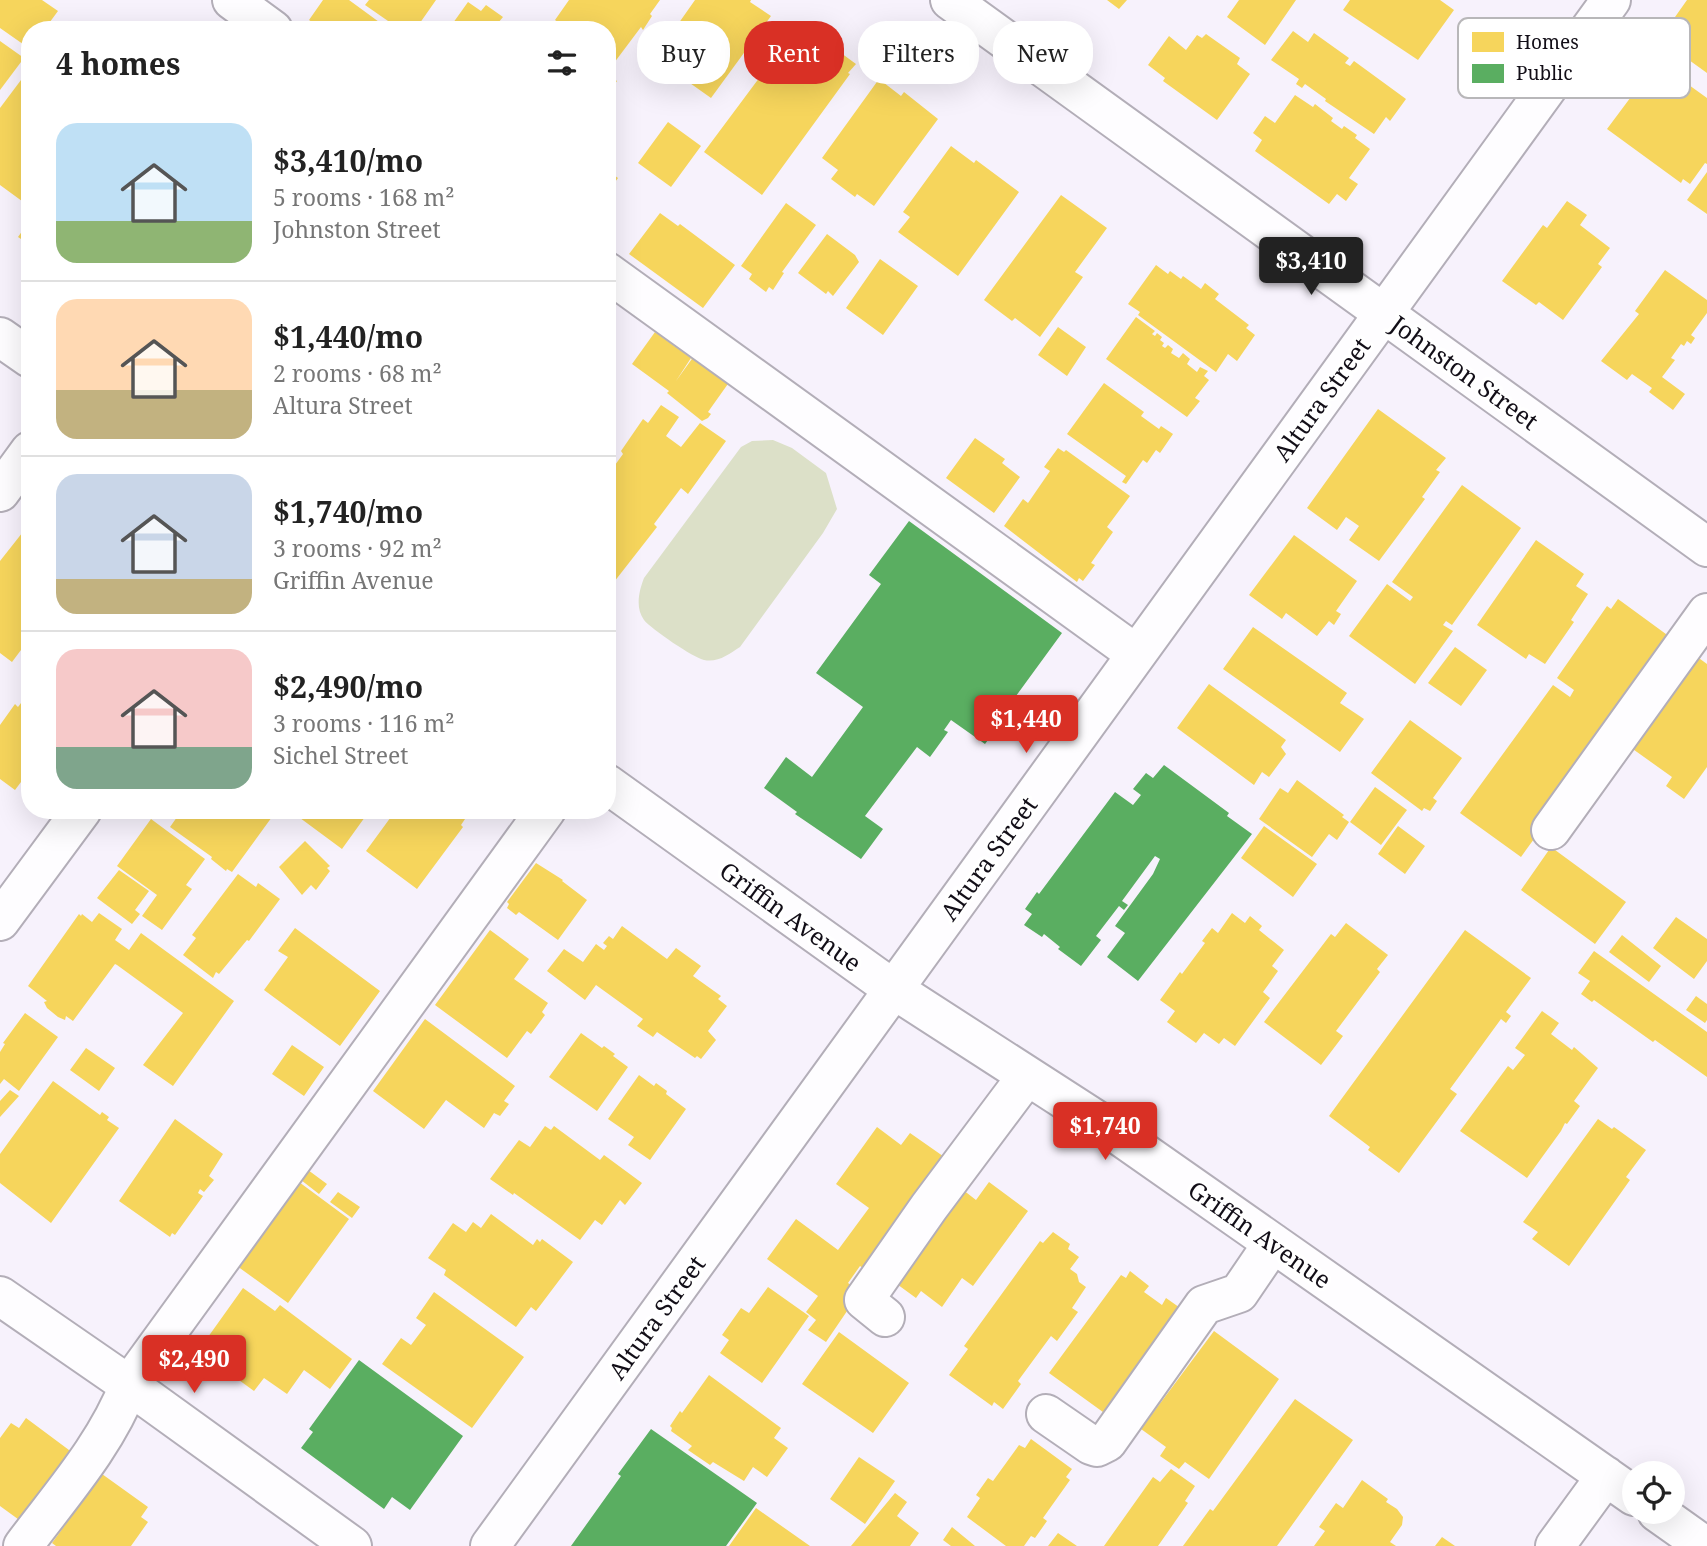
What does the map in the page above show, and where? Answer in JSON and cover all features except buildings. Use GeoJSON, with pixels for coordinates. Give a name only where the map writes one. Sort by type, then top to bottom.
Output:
{"type":"FeatureCollection","features":[{"type":"Feature","properties":{"kind":"street"},"geometry":{"type":"LineString","coordinates":[[232,0],[261,21]]}},
{"type":"Feature","properties":{"kind":"street","name":"Johnston Street"},"geometry":{"type":"LineString","coordinates":[[950,0],[1707,547]]}},
{"type":"Feature","properties":{"kind":"street","name":"Altura Street"},"geometry":{"type":"LineString","coordinates":[[1598,18],[1611,0]]}},
{"type":"Feature","properties":{"kind":"street","name":"Altura Street"},"geometry":{"type":"LineString","coordinates":[[490,1546],[1540,98]]}},
{"type":"Feature","properties":{"kind":"street"},"geometry":{"type":"LineString","coordinates":[[616,278],[1136,654]]}},
{"type":"Feature","properties":{"kind":"street"},"geometry":{"type":"LineString","coordinates":[[0,337],[21,352]]}},
{"type":"Feature","properties":{"kind":"street"},"geometry":{"type":"LineString","coordinates":[[0,492],[21,463]]}},
{"type":"Feature","properties":{"kind":"street"},"geometry":{"type":"LineString","coordinates":[[1551,830],[1707,613]]}},
{"type":"Feature","properties":{"kind":"street","name":"Griffin Avenue"},"geometry":{"type":"LineString","coordinates":[[616,790],[893,989],[1110,1129],[1620,1486]]}},
{"type":"Feature","properties":{"kind":"street"},"geometry":{"type":"LineString","coordinates":[[0,921],[75,819]]}},
{"type":"Feature","properties":{"kind":"street"},"geometry":{"type":"LineString","coordinates":[[23,1546],[96,1447],[121,1406],[129,1385],[540,819]]}},
{"type":"Feature","properties":{"kind":"street"},"geometry":{"type":"LineString","coordinates":[[885,1317],[864,1300],[929,1207],[1027,1076]]}},
{"type":"Feature","properties":{"kind":"street"},"geometry":{"type":"LineString","coordinates":[[1046,1414],[1091,1445],[1097,1447],[1107,1442],[1204,1305],[1239,1293],[1273,1243]]}},
{"type":"Feature","properties":{"kind":"street"},"geometry":{"type":"LineString","coordinates":[[0,1296],[129,1385],[352,1546]]}},
{"type":"Feature","properties":{"kind":"street"},"geometry":{"type":"LineString","coordinates":[[1555,1546],[1620,1486]]}},
{"type":"Feature","properties":{"kind":"green space"},"geometry":{"type":"Polygon","coordinates":[[[773,440],[792,448],[826,473],[837,509],[823,533],[740,647],[719,659],[704,660],[673,643],[644,620],[639,605],[642,583],[741,447],[752,441],[773,440]]]}}]}
